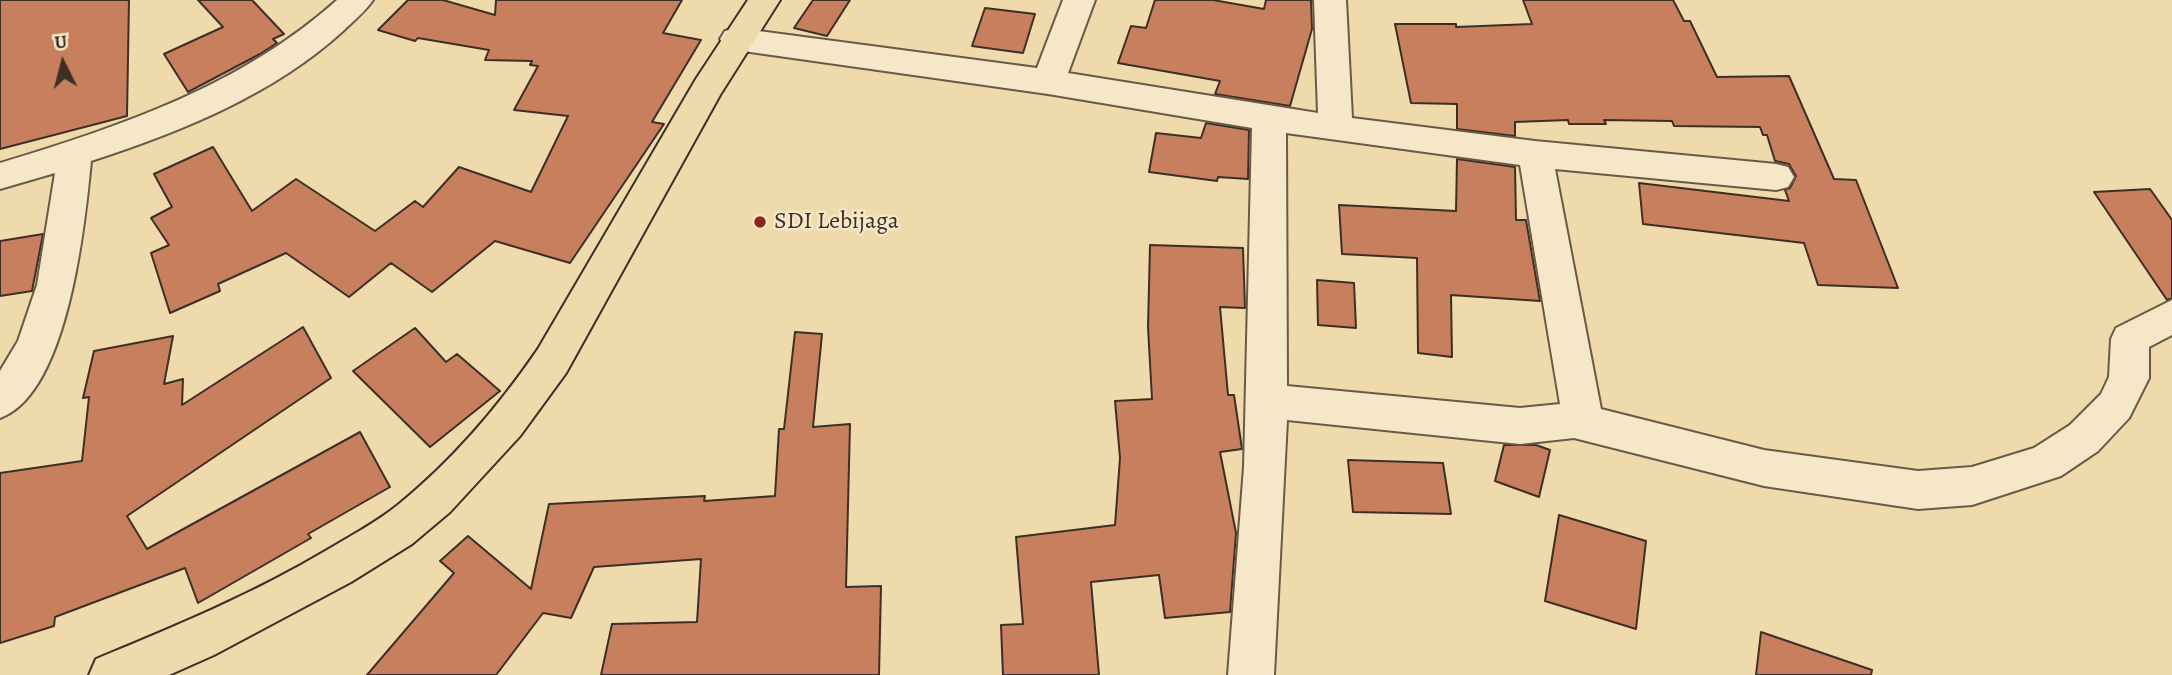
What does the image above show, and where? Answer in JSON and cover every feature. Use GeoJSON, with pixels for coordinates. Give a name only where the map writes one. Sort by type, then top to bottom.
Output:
{"type":"FeatureCollection","features":[{"type":"Feature","properties":{"kind":"main road"},"geometry":{"type":"LineString","coordinates":[[129,673],[279,602],[414,518],[464,471],[510,419],[552,360],[736,39],[764,0]]}},
{"type":"Feature","properties":{"kind":"street"},"geometry":{"type":"LineString","coordinates":[[0,176],[74,154],[218,97],[289,56],[357,0]]}},
{"type":"Feature","properties":{"kind":"street"},"geometry":{"type":"LineString","coordinates":[[1048,82],[1079,0]]}},
{"type":"Feature","properties":{"kind":"street"},"geometry":{"type":"LineString","coordinates":[[1330,0],[1336,129]]}},
{"type":"Feature","properties":{"kind":"street"},"geometry":{"type":"LineString","coordinates":[[736,39],[1048,82],[1336,129],[1535,154],[1776,177]]}},
{"type":"Feature","properties":{"kind":"street"},"geometry":{"type":"LineString","coordinates":[[1251,675],[1262,567],[1269,401],[1269,120]]}},
{"type":"Feature","properties":{"kind":"street"},"geometry":{"type":"LineString","coordinates":[[0,401],[39,341],[55,296],[74,154]]}},
{"type":"Feature","properties":{"kind":"street"},"geometry":{"type":"LineString","coordinates":[[1535,154],[1581,411],[1574,420]]}},
{"type":"Feature","properties":{"kind":"street"},"geometry":{"type":"LineString","coordinates":[[1269,401],[1520,426],[1574,420],[1764,468],[1918,490],[1972,486],[2046,463],[2084,438],[2115,406],[2129,378],[2130,339],[2172,316]]}},
{"type":"Feature","properties":{"kind":"building"},"geometry":{"type":"Polygon","coordinates":[[[0,0],[129,0],[127,116],[0,149],[0,0]]]}},
{"type":"Feature","properties":{"kind":"building"},"geometry":{"type":"Polygon","coordinates":[[[198,0],[252,0],[284,34],[273,39],[277,43],[260,54],[188,92],[164,54],[223,27],[198,0]]]}},
{"type":"Feature","properties":{"kind":"building"},"geometry":{"type":"Polygon","coordinates":[[[408,0],[443,0],[495,15],[496,0],[682,0],[663,33],[701,40],[652,122],[664,124],[570,263],[495,241],[432,292],[391,263],[349,297],[286,253],[218,284],[220,291],[170,313],[151,253],[169,245],[151,218],[172,207],[154,174],[213,147],[252,211],[296,179],[375,231],[415,201],[423,207],[459,167],[531,192],[568,116],[514,110],[538,66],[530,65],[532,61],[485,60],[489,50],[418,38],[415,41],[378,30],[408,0]]]}},
{"type":"Feature","properties":{"kind":"building"},"geometry":{"type":"Polygon","coordinates":[[[813,0],[850,0],[827,36],[794,28],[813,0]]]}},
{"type":"Feature","properties":{"kind":"building"},"geometry":{"type":"Polygon","coordinates":[[[1155,0],[1213,0],[1264,9],[1266,0],[1311,0],[1312,29],[1290,106],[1215,94],[1220,81],[1118,63],[1131,26],[1146,28],[1155,0]]]}},
{"type":"Feature","properties":{"kind":"building"},"geometry":{"type":"Polygon","coordinates":[[[1523,0],[1673,0],[1684,21],[1690,21],[1717,77],[1789,76],[1834,179],[1856,180],[1898,288],[1818,285],[1804,243],[1643,224],[1639,183],[1789,201],[1785,190],[1790,188],[1796,176],[1789,164],[1775,161],[1767,135],[1763,135],[1760,127],[1674,126],[1672,121],[1604,120],[1606,124],[1569,124],[1568,120],[1515,122],[1515,136],[1457,129],[1457,104],[1411,103],[1395,24],[1456,24],[1456,27],[1532,24],[1523,0]]]}},
{"type":"Feature","properties":{"kind":"building"},"geometry":{"type":"Polygon","coordinates":[[[985,8],[1035,14],[1023,53],[972,46],[985,8]]]}},
{"type":"Feature","properties":{"kind":"building"},"geometry":{"type":"Polygon","coordinates":[[[1206,123],[1249,130],[1248,179],[1218,177],[1217,181],[1149,172],[1156,133],[1201,138],[1206,123]]]}},
{"type":"Feature","properties":{"kind":"building"},"geometry":{"type":"Polygon","coordinates":[[[1457,159],[1515,167],[1516,220],[1526,220],[1540,301],[1451,295],[1452,357],[1418,353],[1417,258],[1342,254],[1339,205],[1456,211],[1457,159]]]}},
{"type":"Feature","properties":{"kind":"building"},"geometry":{"type":"Polygon","coordinates":[[[2150,189],[2172,220],[2172,298],[2167,300],[2094,192],[2150,189]]]}},
{"type":"Feature","properties":{"kind":"building"},"geometry":{"type":"Polygon","coordinates":[[[43,234],[32,291],[0,296],[0,241],[43,234]]]}},
{"type":"Feature","properties":{"kind":"building"},"geometry":{"type":"Polygon","coordinates":[[[1150,245],[1243,248],[1245,308],[1220,307],[1228,395],[1234,395],[1242,449],[1220,452],[1236,533],[1230,612],[1165,618],[1159,575],[1091,582],[1099,675],[1003,675],[1001,625],[1023,624],[1016,537],[1115,525],[1120,458],[1115,401],[1152,399],[1148,327],[1150,245]]]}},
{"type":"Feature","properties":{"kind":"building"},"geometry":{"type":"Polygon","coordinates":[[[1317,280],[1354,283],[1356,328],[1318,325],[1317,280]]]}},
{"type":"Feature","properties":{"kind":"building"},"geometry":{"type":"Polygon","coordinates":[[[303,327],[331,378],[127,516],[147,549],[360,432],[390,487],[308,534],[311,538],[198,603],[185,568],[55,617],[54,626],[0,643],[0,473],[82,461],[89,397],[83,398],[94,351],[173,336],[164,384],[183,379],[182,405],[303,327]]]}},
{"type":"Feature","properties":{"kind":"building"},"geometry":{"type":"Polygon","coordinates":[[[415,328],[446,362],[457,354],[500,391],[430,447],[353,371],[415,328]]]}},
{"type":"Feature","properties":{"kind":"building"},"geometry":{"type":"Polygon","coordinates":[[[795,332],[822,334],[813,427],[850,424],[846,587],[881,586],[879,675],[601,675],[612,624],[697,622],[701,559],[594,567],[571,618],[543,613],[496,675],[367,675],[454,573],[440,561],[468,536],[531,589],[549,504],[705,496],[704,501],[775,496],[779,429],[784,429],[795,332]]]}},
{"type":"Feature","properties":{"kind":"building"},"geometry":{"type":"Polygon","coordinates":[[[1504,445],[1536,445],[1550,450],[1539,497],[1495,481],[1504,445]]]}},
{"type":"Feature","properties":{"kind":"building"},"geometry":{"type":"Polygon","coordinates":[[[1348,460],[1443,463],[1451,514],[1353,512],[1348,460]]]}},
{"type":"Feature","properties":{"kind":"building"},"geometry":{"type":"Polygon","coordinates":[[[1559,515],[1646,541],[1636,629],[1545,601],[1559,515]]]}},
{"type":"Feature","properties":{"kind":"building"},"geometry":{"type":"Polygon","coordinates":[[[1761,632],[1872,670],[1871,675],[1756,675],[1761,632]]]}},
{"type":"Feature","properties":{"kind":"place","name":"SDI Lebijaga"},"geometry":{"type":"Point","coordinates":[760,222]}}]}
